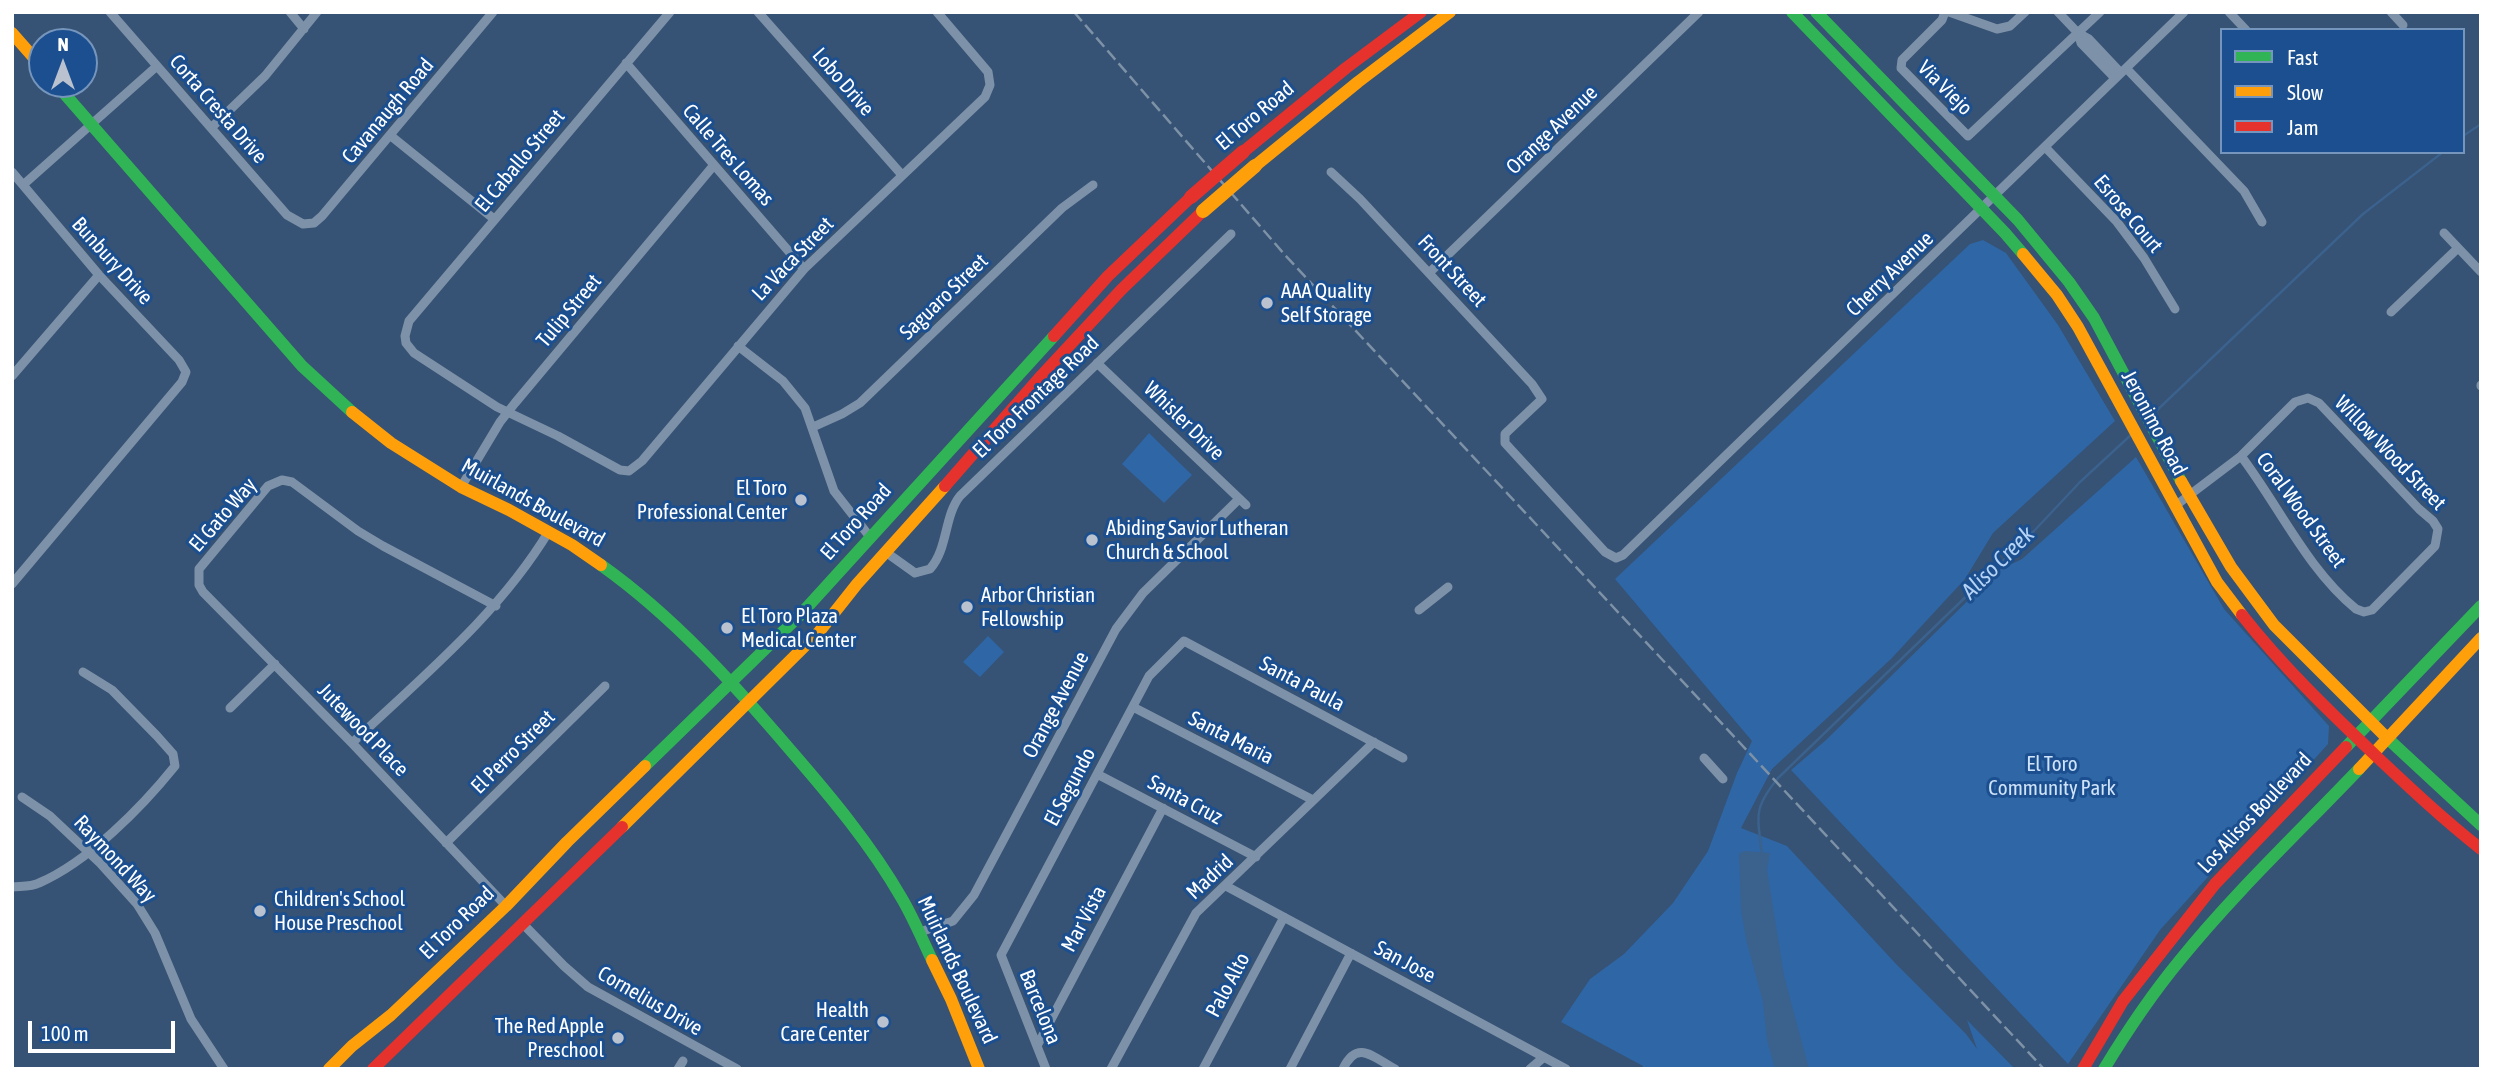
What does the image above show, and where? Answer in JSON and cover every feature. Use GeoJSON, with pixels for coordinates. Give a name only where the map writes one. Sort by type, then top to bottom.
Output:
{"type":"FeatureCollection","features":[{"type":"Feature","properties":{"kind":"main road","name":"El Toro Road"},"geometry":{"type":"LineString","coordinates":[[329,1069],[352,1046],[391,1015],[506,906],[567,842],[800,615],[1108,276],[1243,152],[1346,68],[1421,12]]}},
{"type":"Feature","properties":{"kind":"main road","name":"El Toro Road"},"geometry":{"type":"LineString","coordinates":[[373,1069],[819,632],[857,584],[1121,290],[1203,211],[1255,166],[1450,12]]}},
{"type":"Feature","properties":{"kind":"main road","name":"Jeronimo Road"},"geometry":{"type":"LineString","coordinates":[[1791,12],[1983,209],[2057,295],[2078,327],[2217,582],[2235,608],[2260,638],[2356,737],[2481,849]]}},
{"type":"Feature","properties":{"kind":"main road","name":"Jeronimo Road"},"geometry":{"type":"LineString","coordinates":[[1816,12],[1995,197],[2069,282],[2094,318],[2188,495],[2249,594],[2281,633],[2481,825]]}},
{"type":"Feature","properties":{"kind":"main road"},"geometry":{"type":"LineString","coordinates":[[12,33],[28,51]]}},
{"type":"Feature","properties":{"kind":"main road","name":"Muirlands Boulevard"},"geometry":{"type":"LineString","coordinates":[[68,98],[302,366],[329,393],[391,443],[461,486],[549,531],[593,559],[659,610],[748,700],[806,766],[902,898],[951,999],[979,1069]]}},
{"type":"Feature","properties":{"kind":"main road"},"geometry":{"type":"LineString","coordinates":[[870,537],[887,553]]}},
{"type":"Feature","properties":{"kind":"main road","name":"Los Alisos Boulevard"},"geometry":{"type":"LineString","coordinates":[[2083,1069],[2123,1001],[2216,884],[2481,606]]}},
{"type":"Feature","properties":{"kind":"main road","name":"Los Alisos Boulevard"},"geometry":{"type":"LineString","coordinates":[[2104,1069],[2174,964],[2270,857],[2374,754],[2481,638]]}},
{"type":"Feature","properties":{"kind":"main road"},"geometry":{"type":"LineString","coordinates":[[506,906],[523,924]]}},
{"type":"Feature","properties":{"kind":"street","name":"Corta Cresta Drive"},"geometry":{"type":"LineString","coordinates":[[110,12],[287,215],[303,224]]}},
{"type":"Feature","properties":{"kind":"street"},"geometry":{"type":"LineString","coordinates":[[289,12],[304,29]]}},
{"type":"Feature","properties":{"kind":"street"},"geometry":{"type":"LineString","coordinates":[[212,127],[265,76],[317,12]]}},
{"type":"Feature","properties":{"kind":"street","name":"Cavanaugh Road"},"geometry":{"type":"LineString","coordinates":[[303,224],[314,223],[322,216],[493,12]]}},
{"type":"Feature","properties":{"kind":"street","name":"El Caballo Street"},"geometry":{"type":"LineString","coordinates":[[508,413],[414,353],[405,336],[409,321],[670,12]]}},
{"type":"Feature","properties":{"kind":"street","name":"Lobo Drive"},"geometry":{"type":"LineString","coordinates":[[758,12],[902,175]]}},
{"type":"Feature","properties":{"kind":"street","name":"La Vaca Street"},"geometry":{"type":"LineString","coordinates":[[508,413],[585,450],[612,467],[629,471],[642,461],[804,269],[985,97],[990,81],[988,72],[937,12]]}},
{"type":"Feature","properties":{"kind":"street","name":"Orange Avenue"},"geometry":{"type":"LineString","coordinates":[[1429,272],[1699,12]]}},
{"type":"Feature","properties":{"kind":"street","name":"Via Viejo"},"geometry":{"type":"LineString","coordinates":[[2025,12],[2010,26],[1997,29],[1947,12],[1902,60],[1901,68],[1968,136],[2099,12]]}},
{"type":"Feature","properties":{"kind":"street"},"geometry":{"type":"LineString","coordinates":[[2057,12],[2078,33],[2081,43],[2121,73],[2244,191],[2262,222]]}},
{"type":"Feature","properties":{"kind":"street","name":"Cherry Avenue"},"geometry":{"type":"LineString","coordinates":[[1504,438],[1508,447],[1605,552],[1616,558],[1623,555],[2185,12]]}},
{"type":"Feature","properties":{"kind":"street"},"geometry":{"type":"LineString","coordinates":[[2229,12],[2244,28]]}},
{"type":"Feature","properties":{"kind":"street"},"geometry":{"type":"LineString","coordinates":[[2391,12],[2403,25]]}},
{"type":"Feature","properties":{"kind":"street","name":"Calle Tres Lomas"},"geometry":{"type":"LineString","coordinates":[[626,63],[804,269]]}},
{"type":"Feature","properties":{"kind":"street"},"geometry":{"type":"LineString","coordinates":[[23,185],[157,66]]}},
{"type":"Feature","properties":{"kind":"street"},"geometry":{"type":"LineString","coordinates":[[391,136],[494,219]]}},
{"type":"Feature","properties":{"kind":"street","name":"Esrose Court"},"geometry":{"type":"LineString","coordinates":[[2045,147],[2117,222],[2144,258],[2175,309]]}},
{"type":"Feature","properties":{"kind":"street","name":"Tulip Street"},"geometry":{"type":"LineString","coordinates":[[461,486],[508,413],[714,165]]}},
{"type":"Feature","properties":{"kind":"street","name":"Bunbury Drive"},"geometry":{"type":"LineString","coordinates":[[12,172],[99,275],[179,360],[186,372],[182,382],[12,584]]}},
{"type":"Feature","properties":{"kind":"street","name":"Front Street"},"geometry":{"type":"LineString","coordinates":[[1331,172],[1360,199],[1488,335],[1542,398],[1504,438]]}},
{"type":"Feature","properties":{"kind":"street","name":"Saguaro Street"},"geometry":{"type":"LineString","coordinates":[[813,427],[860,403],[1062,208],[1093,185]]}},
{"type":"Feature","properties":{"kind":"street"},"geometry":{"type":"LineString","coordinates":[[2444,233],[2481,272]]}},
{"type":"Feature","properties":{"kind":"street","name":"El Toro Frontage Road"},"geometry":{"type":"LineString","coordinates":[[887,553],[915,573],[930,569],[937,558],[954,505],[960,496],[1231,234]]}},
{"type":"Feature","properties":{"kind":"street"},"geometry":{"type":"LineString","coordinates":[[2391,312],[2458,248]]}},
{"type":"Feature","properties":{"kind":"street"},"geometry":{"type":"LineString","coordinates":[[12,376],[99,275]]}},
{"type":"Feature","properties":{"kind":"street"},"geometry":{"type":"LineString","coordinates":[[738,345],[783,381],[805,408],[834,491],[870,537]]}},
{"type":"Feature","properties":{"kind":"street","name":"Whisler Drive"},"geometry":{"type":"LineString","coordinates":[[1097,363],[1243,502]]}},
{"type":"Feature","properties":{"kind":"street","name":"Willow Wood Street"},"geometry":{"type":"LineString","coordinates":[[2241,456],[2295,402],[2308,398],[2319,403],[2433,521],[2438,529],[2435,546],[2372,610],[2364,612]]}},
{"type":"Feature","properties":{"kind":"street"},"geometry":{"type":"LineString","coordinates":[[2175,506],[2241,456]]}},
{"type":"Feature","properties":{"kind":"street","name":"Coral Wood Street"},"geometry":{"type":"LineString","coordinates":[[2241,456],[2301,547],[2349,603],[2364,612]]}},
{"type":"Feature","properties":{"kind":"street","name":"El Gato Way"},"geometry":{"type":"LineString","coordinates":[[198,579],[199,569],[204,562],[268,486],[282,480],[292,482],[383,546],[496,606]]}},
{"type":"Feature","properties":{"kind":"street","name":"Orange Avenue"},"geometry":{"type":"LineString","coordinates":[[920,932],[953,921],[974,895],[1116,629],[1143,593],[1243,502]]}},
{"type":"Feature","properties":{"kind":"street"},"geometry":{"type":"LineString","coordinates":[[352,743],[496,606],[549,531]]}},
{"type":"Feature","properties":{"kind":"street","name":"Jutewood Place"},"geometry":{"type":"LineString","coordinates":[[198,579],[203,592],[352,743],[506,906]]}},
{"type":"Feature","properties":{"kind":"street"},"geometry":{"type":"LineString","coordinates":[[1419,610],[1448,587]]}},
{"type":"Feature","properties":{"kind":"street","name":"El Segundo"},"geometry":{"type":"LineString","coordinates":[[1002,959],[1002,950],[1149,676],[1184,641]]}},
{"type":"Feature","properties":{"kind":"street","name":"Santa Paula"},"geometry":{"type":"LineString","coordinates":[[1184,641],[1403,758]]}},
{"type":"Feature","properties":{"kind":"street"},"geometry":{"type":"LineString","coordinates":[[230,708],[275,664]]}},
{"type":"Feature","properties":{"kind":"street"},"geometry":{"type":"LineString","coordinates":[[12,887],[39,883],[89,853],[156,790],[175,766],[175,759],[164,743],[112,690],[83,672]]}},
{"type":"Feature","properties":{"kind":"street","name":"El Perro Street"},"geometry":{"type":"LineString","coordinates":[[446,843],[604,686]]}},
{"type":"Feature","properties":{"kind":"street","name":"Santa Maria"},"geometry":{"type":"LineString","coordinates":[[1133,707],[1313,800]]}},
{"type":"Feature","properties":{"kind":"street","name":"Madrid"},"geometry":{"type":"LineString","coordinates":[[1111,1069],[1196,913],[1374,742]]}},
{"type":"Feature","properties":{"kind":"street"},"geometry":{"type":"LineString","coordinates":[[1704,758],[1723,779]]}},
{"type":"Feature","properties":{"kind":"street","name":"Santa Cruz"},"geometry":{"type":"LineString","coordinates":[[1097,774],[1256,857]]}},
{"type":"Feature","properties":{"kind":"street","name":"Raymond Way"},"geometry":{"type":"LineString","coordinates":[[22,797],[50,816],[129,893],[145,915],[191,1019],[224,1069]]}},
{"type":"Feature","properties":{"kind":"street","name":"Mar Vista"},"geometry":{"type":"LineString","coordinates":[[1037,1046],[1163,808]]}},
{"type":"Feature","properties":{"kind":"street","name":"San Jose"},"geometry":{"type":"LineString","coordinates":[[1226,886],[1566,1069]]}},
{"type":"Feature","properties":{"kind":"street","name":"Palo Alto"},"geometry":{"type":"LineString","coordinates":[[1203,1069],[1284,917]]}},
{"type":"Feature","properties":{"kind":"street","name":"Cornelius Drive"},"geometry":{"type":"LineString","coordinates":[[523,924],[588,987],[737,1069]]}},
{"type":"Feature","properties":{"kind":"street"},"geometry":{"type":"LineString","coordinates":[[1290,1069],[1351,953]]}},
{"type":"Feature","properties":{"kind":"street","name":"Barcelona"},"geometry":{"type":"LineString","coordinates":[[1002,959],[1046,1069]]}},
{"type":"Feature","properties":{"kind":"street"},"geometry":{"type":"LineString","coordinates":[[1343,1069],[1351,1054],[1355,1052],[1368,1054],[1395,1069]]}},
{"type":"Feature","properties":{"kind":"street"},"geometry":{"type":"LineString","coordinates":[[1530,1069],[1544,1057]]}},
{"type":"Feature","properties":{"kind":"green space"},"geometry":{"type":"Polygon","coordinates":[[[1983,240],[2006,253],[2058,325],[2115,421],[1993,533],[1965,579],[1891,659],[1772,769],[1741,828],[1787,846],[1897,965],[1966,1034],[1977,1049],[1967,1020],[2015,1069],[1642,1069],[1643,1066],[1561,1022],[1590,979],[1624,954],[1673,903],[1708,851],[1752,741],[1615,579],[1970,244],[1983,240]]]}},
{"type":"Feature","properties":{"kind":"green space"},"geometry":{"type":"Polygon","coordinates":[[[1149,433],[1192,475],[1164,503],[1122,464],[1149,433]]]}},
{"type":"Feature","properties":{"kind":"green space","name":"El Toro Community Park"},"geometry":{"type":"Polygon","coordinates":[[[2136,457],[2224,609],[2329,726],[2328,744],[2160,930],[2068,1064],[1791,770],[1826,740],[1999,570],[2022,559],[2136,457]]]}},
{"type":"Feature","properties":{"kind":"green space"},"geometry":{"type":"Polygon","coordinates":[[[988,636],[1004,652],[980,677],[963,662],[988,636]]]}},
{"type":"Feature","properties":{"kind":"shaded area"},"geometry":{"type":"Polygon","coordinates":[[[1744,851],[1770,853],[1767,870],[1784,976],[1809,1069],[1775,1069],[1767,1040],[1763,1002],[1741,910],[1739,854],[1744,851]]]}},
{"type":"Feature","properties":{"kind":"waterway","name":"Aliso Creek"},"geometry":{"type":"LineString","coordinates":[[2465,135],[2481,124]]}},
{"type":"Feature","properties":{"kind":"waterway","name":"Aliso Creek"},"geometry":{"type":"LineString","coordinates":[[2152,415],[2363,214],[2440,154]]}},
{"type":"Feature","properties":{"kind":"waterway","name":"Aliso Creek"},"geometry":{"type":"LineString","coordinates":[[1762,855],[1760,806],[1778,778],[2132,434]]}},
{"type":"Feature","properties":{"kind":"railway"},"geometry":{"type":"LineString","coordinates":[[1074,12],[1285,255],[2044,1069]]}},
{"type":"Feature","properties":{"kind":"traffic: fast"},"geometry":{"type":"LineString","coordinates":[[1792,12],[2023,254]]}},
{"type":"Feature","properties":{"kind":"traffic: fast"},"geometry":{"type":"LineString","coordinates":[[1816,12],[2018,220],[2069,282],[2094,318],[2181,481]]}},
{"type":"Feature","properties":{"kind":"traffic: fast"},"geometry":{"type":"LineString","coordinates":[[68,98],[302,366],[352,412]]}},
{"type":"Feature","properties":{"kind":"traffic: fast"},"geometry":{"type":"LineString","coordinates":[[645,766],[800,615],[1054,336]]}},
{"type":"Feature","properties":{"kind":"traffic: fast"},"geometry":{"type":"LineString","coordinates":[[601,565],[628,585],[702,652],[821,786],[864,840],[889,878],[910,912],[932,960]]}},
{"type":"Feature","properties":{"kind":"traffic: fast"},"geometry":{"type":"LineString","coordinates":[[2346,747],[2481,606]]}},
{"type":"Feature","properties":{"kind":"traffic: fast"},"geometry":{"type":"LineString","coordinates":[[2386,737],[2481,825]]}},
{"type":"Feature","properties":{"kind":"traffic: fast"},"geometry":{"type":"LineString","coordinates":[[2104,1069],[2150,999],[2201,935],[2359,769]]}},
{"type":"Feature","properties":{"kind":"traffic: slow"},"geometry":{"type":"LineString","coordinates":[[1255,166],[1450,12]]}},
{"type":"Feature","properties":{"kind":"traffic: slow"},"geometry":{"type":"LineString","coordinates":[[12,33],[28,51]]}},
{"type":"Feature","properties":{"kind":"traffic: slow"},"geometry":{"type":"LineString","coordinates":[[1203,211],[1255,166]]}},
{"type":"Feature","properties":{"kind":"traffic: slow"},"geometry":{"type":"LineString","coordinates":[[2023,254],[2057,295],[2078,327],[2217,582],[2242,615]]}},
{"type":"Feature","properties":{"kind":"traffic: slow"},"geometry":{"type":"LineString","coordinates":[[352,412],[391,443],[461,487],[572,545],[601,565]]}},
{"type":"Feature","properties":{"kind":"traffic: slow"},"geometry":{"type":"LineString","coordinates":[[2181,481],[2231,567],[2274,625],[2386,737]]}},
{"type":"Feature","properties":{"kind":"traffic: slow"},"geometry":{"type":"LineString","coordinates":[[622,827],[819,632],[857,584],[945,486]]}},
{"type":"Feature","properties":{"kind":"traffic: slow"},"geometry":{"type":"LineString","coordinates":[[2359,769],[2481,638]]}},
{"type":"Feature","properties":{"kind":"traffic: slow"},"geometry":{"type":"LineString","coordinates":[[329,1069],[352,1046],[391,1015],[506,906],[645,766]]}},
{"type":"Feature","properties":{"kind":"traffic: slow"},"geometry":{"type":"LineString","coordinates":[[932,960],[979,1069]]}},
{"type":"Feature","properties":{"kind":"traffic: jam"},"geometry":{"type":"LineString","coordinates":[[1243,152],[1346,68],[1421,12]]}},
{"type":"Feature","properties":{"kind":"traffic: jam"},"geometry":{"type":"LineString","coordinates":[[1191,197],[1243,152]]}},
{"type":"Feature","properties":{"kind":"traffic: jam"},"geometry":{"type":"LineString","coordinates":[[1054,336],[1108,276],[1191,197]]}},
{"type":"Feature","properties":{"kind":"traffic: jam"},"geometry":{"type":"LineString","coordinates":[[945,486],[1121,290],[1203,211]]}},
{"type":"Feature","properties":{"kind":"traffic: jam"},"geometry":{"type":"LineString","coordinates":[[2242,615],[2290,670],[2341,722],[2427,804],[2481,849]]}},
{"type":"Feature","properties":{"kind":"traffic: jam"},"geometry":{"type":"LineString","coordinates":[[2083,1069],[2123,1001],[2215,884],[2346,747]]}},
{"type":"Feature","properties":{"kind":"traffic: jam"},"geometry":{"type":"LineString","coordinates":[[373,1069],[622,827]]}},
{"type":"Feature","properties":{"kind":"place","name":"AAA Quality Self Storage"},"geometry":{"type":"Point","coordinates":[1267,303]}},
{"type":"Feature","properties":{"kind":"place","name":"El Toro Professional Center"},"geometry":{"type":"Point","coordinates":[801,500]}},
{"type":"Feature","properties":{"kind":"place","name":"Abiding Savior Lutheran Church & School"},"geometry":{"type":"Point","coordinates":[1092,540]}},
{"type":"Feature","properties":{"kind":"place","name":"Arbor Christian Fellowship"},"geometry":{"type":"Point","coordinates":[967,607]}},
{"type":"Feature","properties":{"kind":"place","name":"El Toro Plaza Medical Center"},"geometry":{"type":"Point","coordinates":[727,628]}},
{"type":"Feature","properties":{"kind":"place","name":"Children's School House Preschool"},"geometry":{"type":"Point","coordinates":[260,911]}},
{"type":"Feature","properties":{"kind":"place","name":"Health Care Center"},"geometry":{"type":"Point","coordinates":[883,1022]}},
{"type":"Feature","properties":{"kind":"place","name":"The Red Apple Preschool"},"geometry":{"type":"Point","coordinates":[618,1038]}}]}
